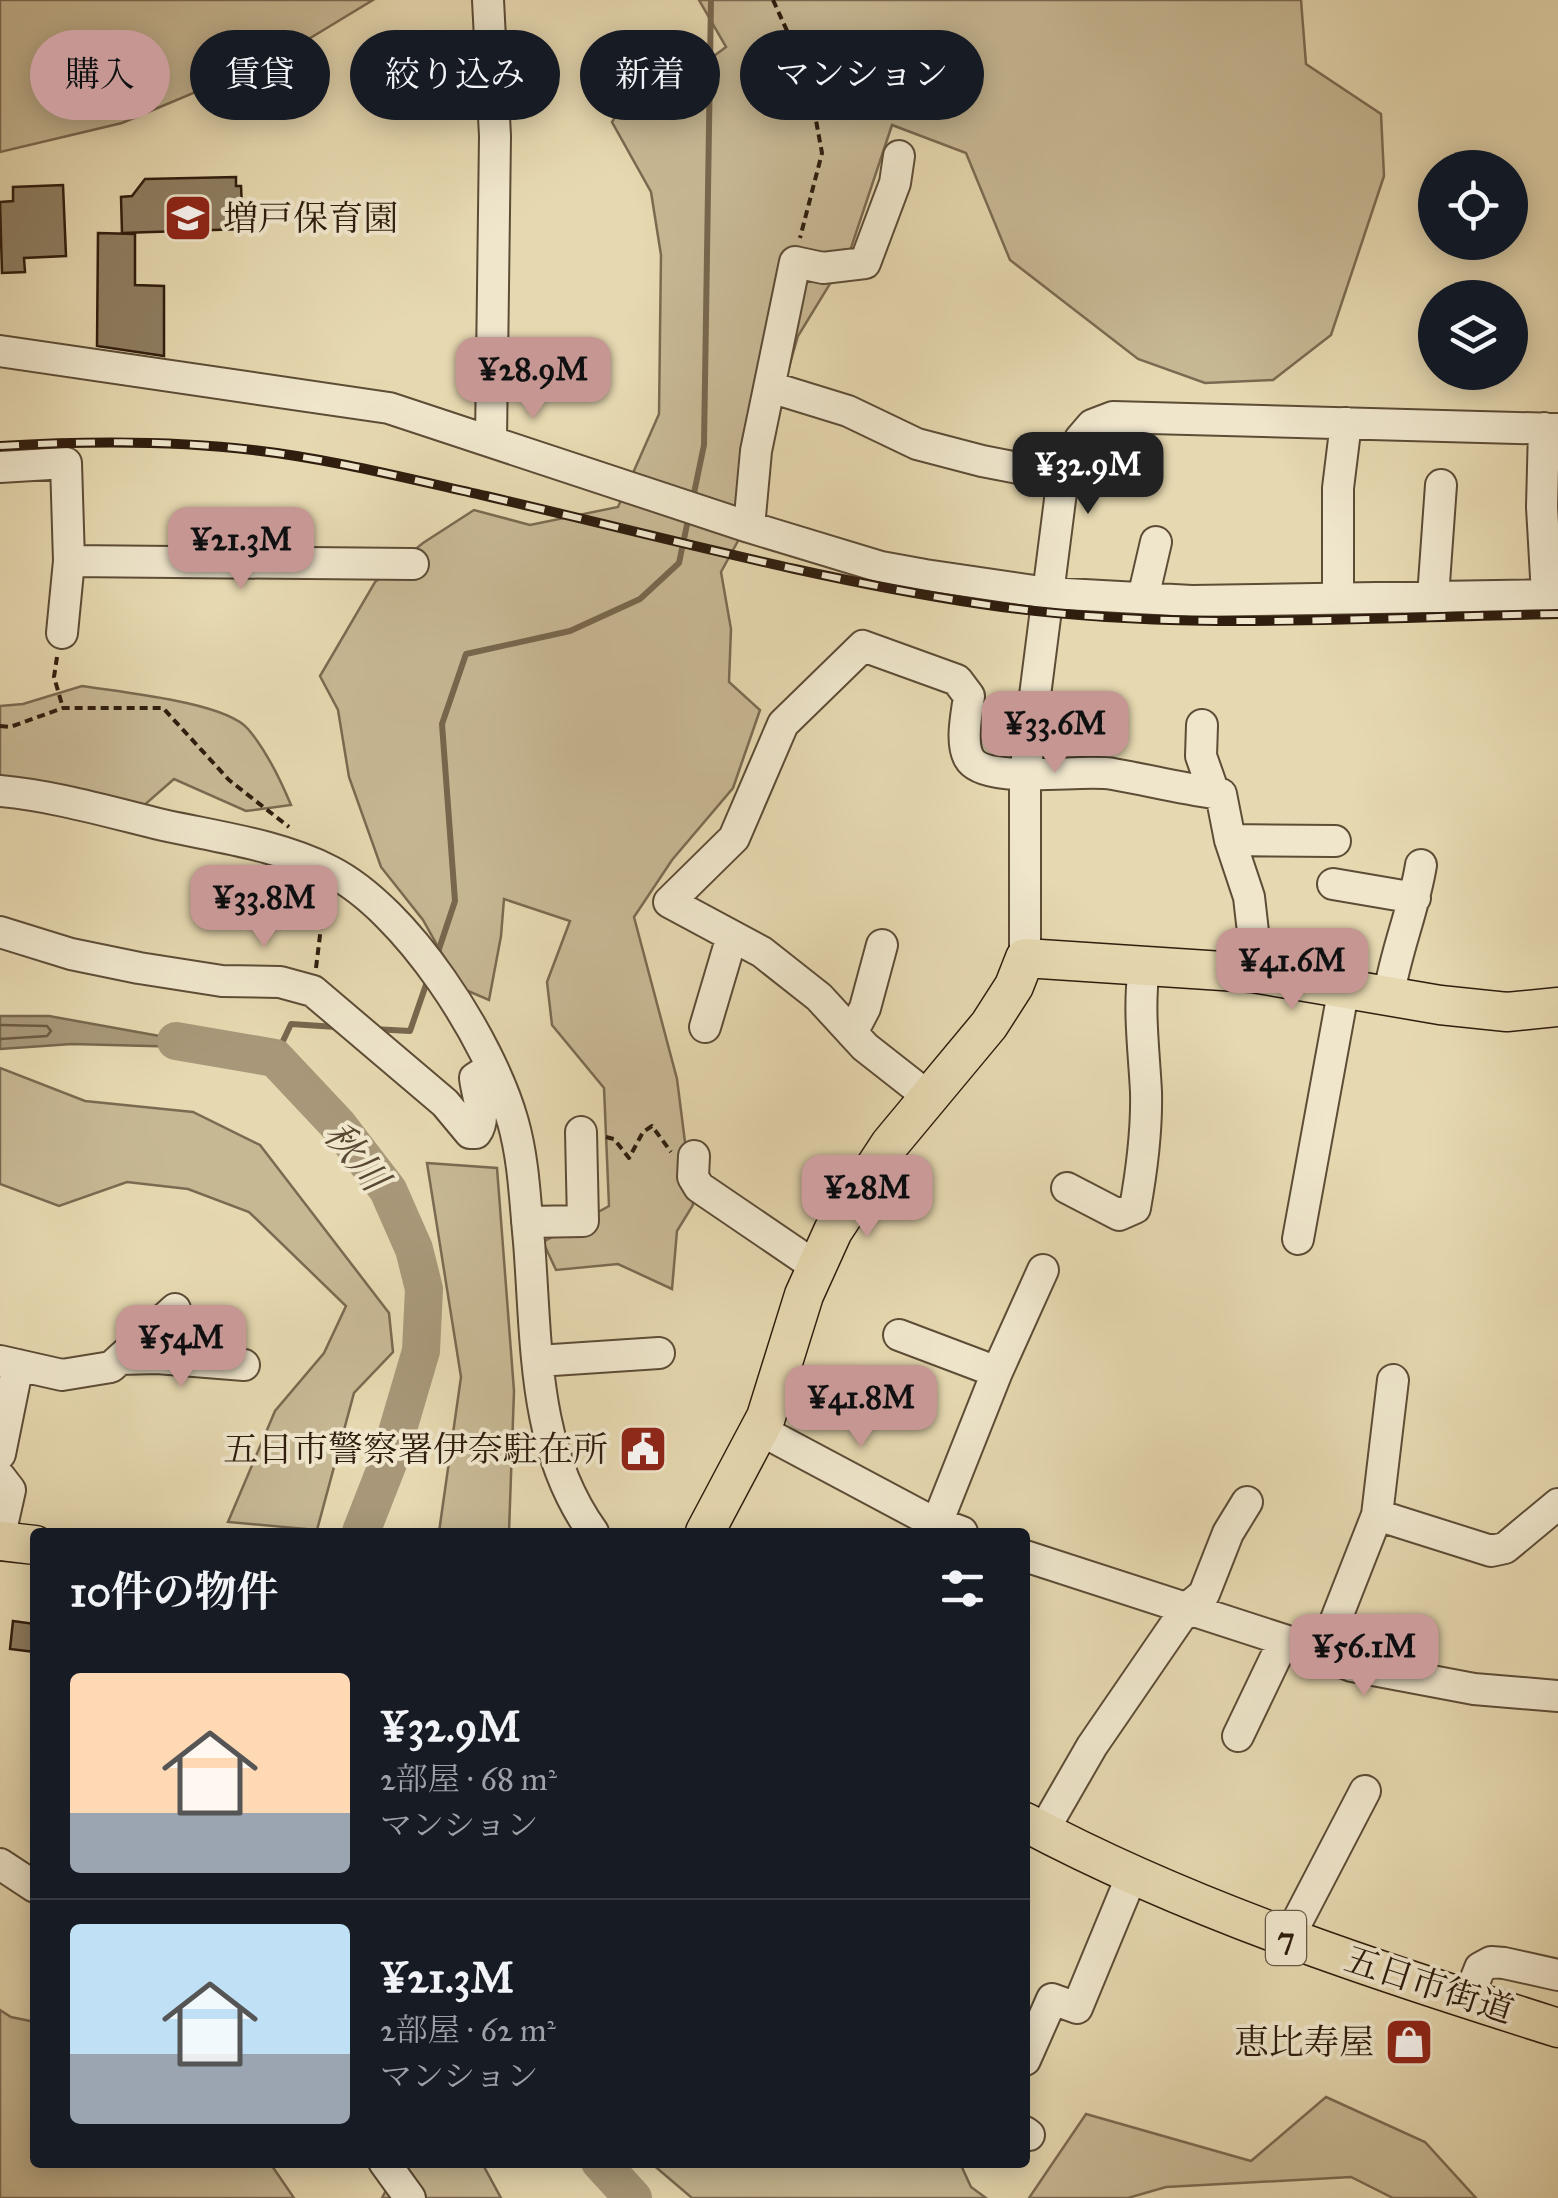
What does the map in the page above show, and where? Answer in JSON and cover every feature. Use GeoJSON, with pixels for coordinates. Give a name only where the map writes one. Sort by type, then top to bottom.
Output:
{"type":"FeatureCollection","features":[{"type":"Feature","properties":{"kind":"main road"},"geometry":{"type":"LineString","coordinates":[[707,1528],[760,1430],[815,1266],[890,1144],[1004,1003],[1025,958],[1253,973],[1440,1005],[1506,1012],[1558,1007]]}},
{"type":"Feature","properties":{"kind":"main road"},"geometry":{"type":"LineString","coordinates":[[0,1538],[30,1545]]}},
{"type":"Feature","properties":{"kind":"main road","name":"五日市街道"},"geometry":{"type":"LineString","coordinates":[[1034,1827],[1132,1875],[1288,1938],[1558,2028]]}},
{"type":"Feature","properties":{"kind":"street"},"geometry":{"type":"LineString","coordinates":[[488,0],[495,136],[491,440]]}},
{"type":"Feature","properties":{"kind":"street"},"geometry":{"type":"LineString","coordinates":[[749,528],[756,451],[795,262],[823,268],[865,263],[895,182],[899,156]]}},
{"type":"Feature","properties":{"kind":"street"},"geometry":{"type":"LineString","coordinates":[[0,352],[372,405],[881,568],[1048,592],[1192,601],[1552,595],[1542,507],[1551,428],[1113,417],[1092,425],[1080,439],[1065,476],[1048,592],[1025,774],[1025,958]]}},
{"type":"Feature","properties":{"kind":"street"},"geometry":{"type":"LineString","coordinates":[[770,387],[848,411],[917,444],[1065,476]]}},
{"type":"Feature","properties":{"kind":"street"},"geometry":{"type":"LineString","coordinates":[[1338,599],[1338,488],[1346,423]]}},
{"type":"Feature","properties":{"kind":"street"},"geometry":{"type":"LineString","coordinates":[[0,466],[66,464],[69,561],[62,632]]}},
{"type":"Feature","properties":{"kind":"street"},"geometry":{"type":"LineString","coordinates":[[1433,597],[1441,484]]}},
{"type":"Feature","properties":{"kind":"street"},"geometry":{"type":"LineString","coordinates":[[1143,598],[1156,542]]}},
{"type":"Feature","properties":{"kind":"street"},"geometry":{"type":"LineString","coordinates":[[69,561],[413,564]]}},
{"type":"Feature","properties":{"kind":"street"},"geometry":{"type":"LineString","coordinates":[[930,1098],[865,1047],[819,996],[762,952],[670,902],[734,838],[783,724],[863,646],[957,680],[968,696],[968,758],[980,769],[1025,774],[1110,773],[1221,794],[1248,897],[1254,932],[1253,973]]}},
{"type":"Feature","properties":{"kind":"street"},"geometry":{"type":"LineString","coordinates":[[1202,725],[1201,756],[1214,793]]}},
{"type":"Feature","properties":{"kind":"street"},"geometry":{"type":"LineString","coordinates":[[0,791],[58,800],[303,860],[349,881],[402,929],[450,996],[492,1067],[509,1108],[518,1141],[544,1418],[550,1445],[570,1494],[591,1528]]}},
{"type":"Feature","properties":{"kind":"street"},"geometry":{"type":"LineString","coordinates":[[1230,840],[1334,841]]}},
{"type":"Feature","properties":{"kind":"street"},"geometry":{"type":"LineString","coordinates":[[1389,994],[1394,964],[1416,898],[1421,865]]}},
{"type":"Feature","properties":{"kind":"street"},"geometry":{"type":"LineString","coordinates":[[1333,884],[1416,898]]}},
{"type":"Feature","properties":{"kind":"street"},"geometry":{"type":"LineString","coordinates":[[0,932],[71,954],[139,968],[222,981],[280,982],[313,990],[445,1103],[470,1133],[480,1128],[482,1119],[475,1078],[492,1067]]}},
{"type":"Feature","properties":{"kind":"street"},"geometry":{"type":"LineString","coordinates":[[705,1027],[732,936]]}},
{"type":"Feature","properties":{"kind":"street"},"geometry":{"type":"LineString","coordinates":[[852,1033],[865,1008],[882,945]]}},
{"type":"Feature","properties":{"kind":"street"},"geometry":{"type":"LineString","coordinates":[[1067,1188],[1120,1216],[1135,1208],[1145,1156],[1140,993],[1144,968]]}},
{"type":"Feature","properties":{"kind":"street"},"geometry":{"type":"LineString","coordinates":[[1298,1239],[1344,987]]}},
{"type":"Feature","properties":{"kind":"street"},"geometry":{"type":"LineString","coordinates":[[527,1222],[583,1221],[582,1132]]}},
{"type":"Feature","properties":{"kind":"street"},"geometry":{"type":"LineString","coordinates":[[694,1162],[693,1177],[699,1187],[815,1266]]}},
{"type":"Feature","properties":{"kind":"street"},"geometry":{"type":"LineString","coordinates":[[760,1430],[949,1528],[997,1372],[1042,1270]]}},
{"type":"Feature","properties":{"kind":"street"},"geometry":{"type":"LineString","coordinates":[[0,1454],[9,1363],[62,1375],[111,1367],[175,1310]]}},
{"type":"Feature","properties":{"kind":"street"},"geometry":{"type":"LineString","coordinates":[[899,1336],[997,1372]]}},
{"type":"Feature","properties":{"kind":"street"},"geometry":{"type":"LineString","coordinates":[[538,1361],[660,1353]]}},
{"type":"Feature","properties":{"kind":"street"},"geometry":{"type":"LineString","coordinates":[[120,1359],[157,1358],[244,1366]]}},
{"type":"Feature","properties":{"kind":"street"},"geometry":{"type":"LineString","coordinates":[[1322,1655],[1377,1516],[1393,1380]]}},
{"type":"Feature","properties":{"kind":"street"},"geometry":{"type":"LineString","coordinates":[[0,1477],[10,1490],[0,1538]]}},
{"type":"Feature","properties":{"kind":"street"},"geometry":{"type":"LineString","coordinates":[[1034,1827],[1186,1609],[1204,1594],[1228,1533],[1247,1502]]}},
{"type":"Feature","properties":{"kind":"street"},"geometry":{"type":"LineString","coordinates":[[1377,1516],[1491,1551],[1505,1548],[1558,1504]]}},
{"type":"Feature","properties":{"kind":"street"},"geometry":{"type":"LineString","coordinates":[[1030,1558],[1352,1666],[1474,1689],[1558,1696]]}},
{"type":"Feature","properties":{"kind":"street"},"geometry":{"type":"LineString","coordinates":[[1238,1736],[1284,1640]]}},
{"type":"Feature","properties":{"kind":"street"},"geometry":{"type":"LineString","coordinates":[[1288,1938],[1365,1791]]}},
{"type":"Feature","properties":{"kind":"street"},"geometry":{"type":"LineString","coordinates":[[0,1864],[30,1884]]}},
{"type":"Feature","properties":{"kind":"street"},"geometry":{"type":"LineString","coordinates":[[1030,2049],[1052,1999],[1077,2008],[1132,1875]]}},
{"type":"Feature","properties":{"kind":"street"},"geometry":{"type":"LineString","coordinates":[[1468,1998],[1480,1968],[1491,1962],[1558,1975]]}},
{"type":"Feature","properties":{"kind":"street"},"geometry":{"type":"LineString","coordinates":[[388,2168],[410,2198]]}},
{"type":"Feature","properties":{"kind":"path"},"geometry":{"type":"LineString","coordinates":[[772,0],[808,78],[822,153],[795,262]]}},
{"type":"Feature","properties":{"kind":"path"},"geometry":{"type":"LineString","coordinates":[[62,632],[54,678],[63,708]]}},
{"type":"Feature","properties":{"kind":"path"},"geometry":{"type":"LineString","coordinates":[[0,726],[10,727],[63,708],[163,708],[229,780],[306,840],[303,860]]}},
{"type":"Feature","properties":{"kind":"path"},"geometry":{"type":"LineString","coordinates":[[313,990],[321,926],[335,906],[324,896]]}},
{"type":"Feature","properties":{"kind":"path"},"geometry":{"type":"LineString","coordinates":[[582,1132],[614,1138],[628,1158],[643,1132],[652,1126],[674,1155],[694,1162]]}},
{"type":"Feature","properties":{"kind":"shaded area"},"geometry":{"type":"Polygon","coordinates":[[[0,0],[373,0],[324,30],[190,30],[190,94],[170,103],[170,30],[30,30],[30,120],[129,120],[0,152],[0,0]]]}},
{"type":"Feature","properties":{"kind":"shaded area"},"geometry":{"type":"Polygon","coordinates":[[[699,0],[1301,0],[1306,64],[1381,114],[1384,176],[1331,335],[1273,380],[1205,383],[1138,359],[1010,260],[966,153],[892,125],[850,251],[798,336],[739,539],[721,572],[731,629],[729,682],[760,710],[733,788],[672,860],[634,917],[677,1079],[693,1205],[677,1231],[672,1289],[618,1264],[556,1270],[543,1242],[609,1206],[604,1088],[552,1025],[547,982],[570,921],[504,899],[489,1000],[461,988],[423,920],[381,867],[349,777],[338,710],[320,676],[375,582],[423,543],[474,510],[530,525],[618,507],[659,414],[661,255],[651,192],[612,122],[720,120],[720,52],[726,47],[720,30],[716,30],[699,0]]]}},
{"type":"Feature","properties":{"kind":"shaded area"},"geometry":{"type":"Polygon","coordinates":[[[82,686],[195,705],[236,720],[261,746],[291,805],[246,811],[174,779],[141,808],[0,776],[0,706],[23,704],[82,686]]]}},
{"type":"Feature","properties":{"kind":"shaded area"},"geometry":{"type":"Polygon","coordinates":[[[0,1068],[85,1101],[193,1112],[260,1145],[389,1313],[393,1352],[354,1393],[318,1528],[228,1522],[275,1411],[324,1353],[346,1306],[249,1212],[188,1189],[127,1182],[59,1206],[0,1184],[0,1068]]]}},
{"type":"Feature","properties":{"kind":"shaded area"},"geometry":{"type":"Polygon","coordinates":[[[427,1163],[497,1168],[514,1391],[509,1528],[440,1528],[461,1377],[427,1163]]]}},
{"type":"Feature","properties":{"kind":"shaded area"},"geometry":{"type":"Polygon","coordinates":[[[0,2010],[30,2021],[30,2168],[273,2168],[294,2198],[0,2198],[0,2010]]]}},
{"type":"Feature","properties":{"kind":"shaded area"},"geometry":{"type":"Polygon","coordinates":[[[1326,2097],[1425,2142],[1476,2198],[1393,2198],[1351,2177],[1166,2187],[1128,2198],[1029,2198],[1086,2114],[1251,2161],[1326,2097]]]}},
{"type":"Feature","properties":{"kind":"shaded area"},"geometry":{"type":"Polygon","coordinates":[[[398,2168],[485,2168],[501,2198],[382,2198],[398,2168]]]}},
{"type":"Feature","properties":{"kind":"shaded area"},"geometry":{"type":"Polygon","coordinates":[[[657,2168],[962,2168],[971,2187],[986,2198],[692,2198],[657,2168]]]}},
{"type":"Feature","properties":{"kind":"water"},"geometry":{"type":"Polygon","coordinates":[[[0,1016],[49,1016],[226,1048],[72,1044],[0,1049],[0,1016]]]}},
{"type":"Feature","properties":{"kind":"building"},"geometry":{"type":"Polygon","coordinates":[[[236,177],[236,186],[241,186],[243,229],[122,233],[121,197],[132,196],[145,179],[236,177]]]}},
{"type":"Feature","properties":{"kind":"building"},"geometry":{"type":"Polygon","coordinates":[[[63,185],[66,256],[24,258],[25,272],[2,273],[0,202],[13,201],[13,187],[63,185]]]}},
{"type":"Feature","properties":{"kind":"building"},"geometry":{"type":"Polygon","coordinates":[[[98,233],[135,234],[135,285],[164,286],[164,356],[97,346],[98,233]]]}},
{"type":"Feature","properties":{"kind":"building"},"geometry":{"type":"Polygon","coordinates":[[[13,1621],[30,1623],[30,1651],[10,1649],[13,1621]]]}},
{"type":"Feature","properties":{"kind":"waterway"},"geometry":{"type":"LineString","coordinates":[[693,498],[704,445],[711,0]]}},
{"type":"Feature","properties":{"kind":"waterway"},"geometry":{"type":"LineString","coordinates":[[436,958],[455,901],[442,724],[466,654],[570,631],[640,599],[679,563],[689,515]]}},
{"type":"Feature","properties":{"kind":"waterway"},"geometry":{"type":"LineString","coordinates":[[373,1029],[410,1031],[428,979]]}},
{"type":"Feature","properties":{"kind":"waterway"},"geometry":{"type":"LineString","coordinates":[[275,1058],[291,1024],[336,1027]]}},
{"type":"Feature","properties":{"kind":"waterway","name":"秋川"},"geometry":{"type":"LineString","coordinates":[[176,1041],[275,1058],[338,1125],[388,1190],[414,1249],[424,1289],[421,1351],[388,1463],[363,1528]]}},
{"type":"Feature","properties":{"kind":"waterway","name":"秋川"},"geometry":{"type":"LineString","coordinates":[[606,2168],[633,2198]]}},
{"type":"Feature","properties":{"kind":"railway"},"geometry":{"type":"LineString","coordinates":[[0,446],[158,443],[283,454],[399,476],[856,582],[1053,613],[1197,621],[1558,614]]}},
{"type":"Feature","properties":{"kind":"place","name":"増戸保育園"},"geometry":{"type":"Point","coordinates":[188,218]}},
{"type":"Feature","properties":{"kind":"place","name":"五日市警察署伊奈駐在所"},"geometry":{"type":"Point","coordinates":[643,1449]}},
{"type":"Feature","properties":{"kind":"place","name":"恵比寿屋"},"geometry":{"type":"Point","coordinates":[1409,2042]}}]}
